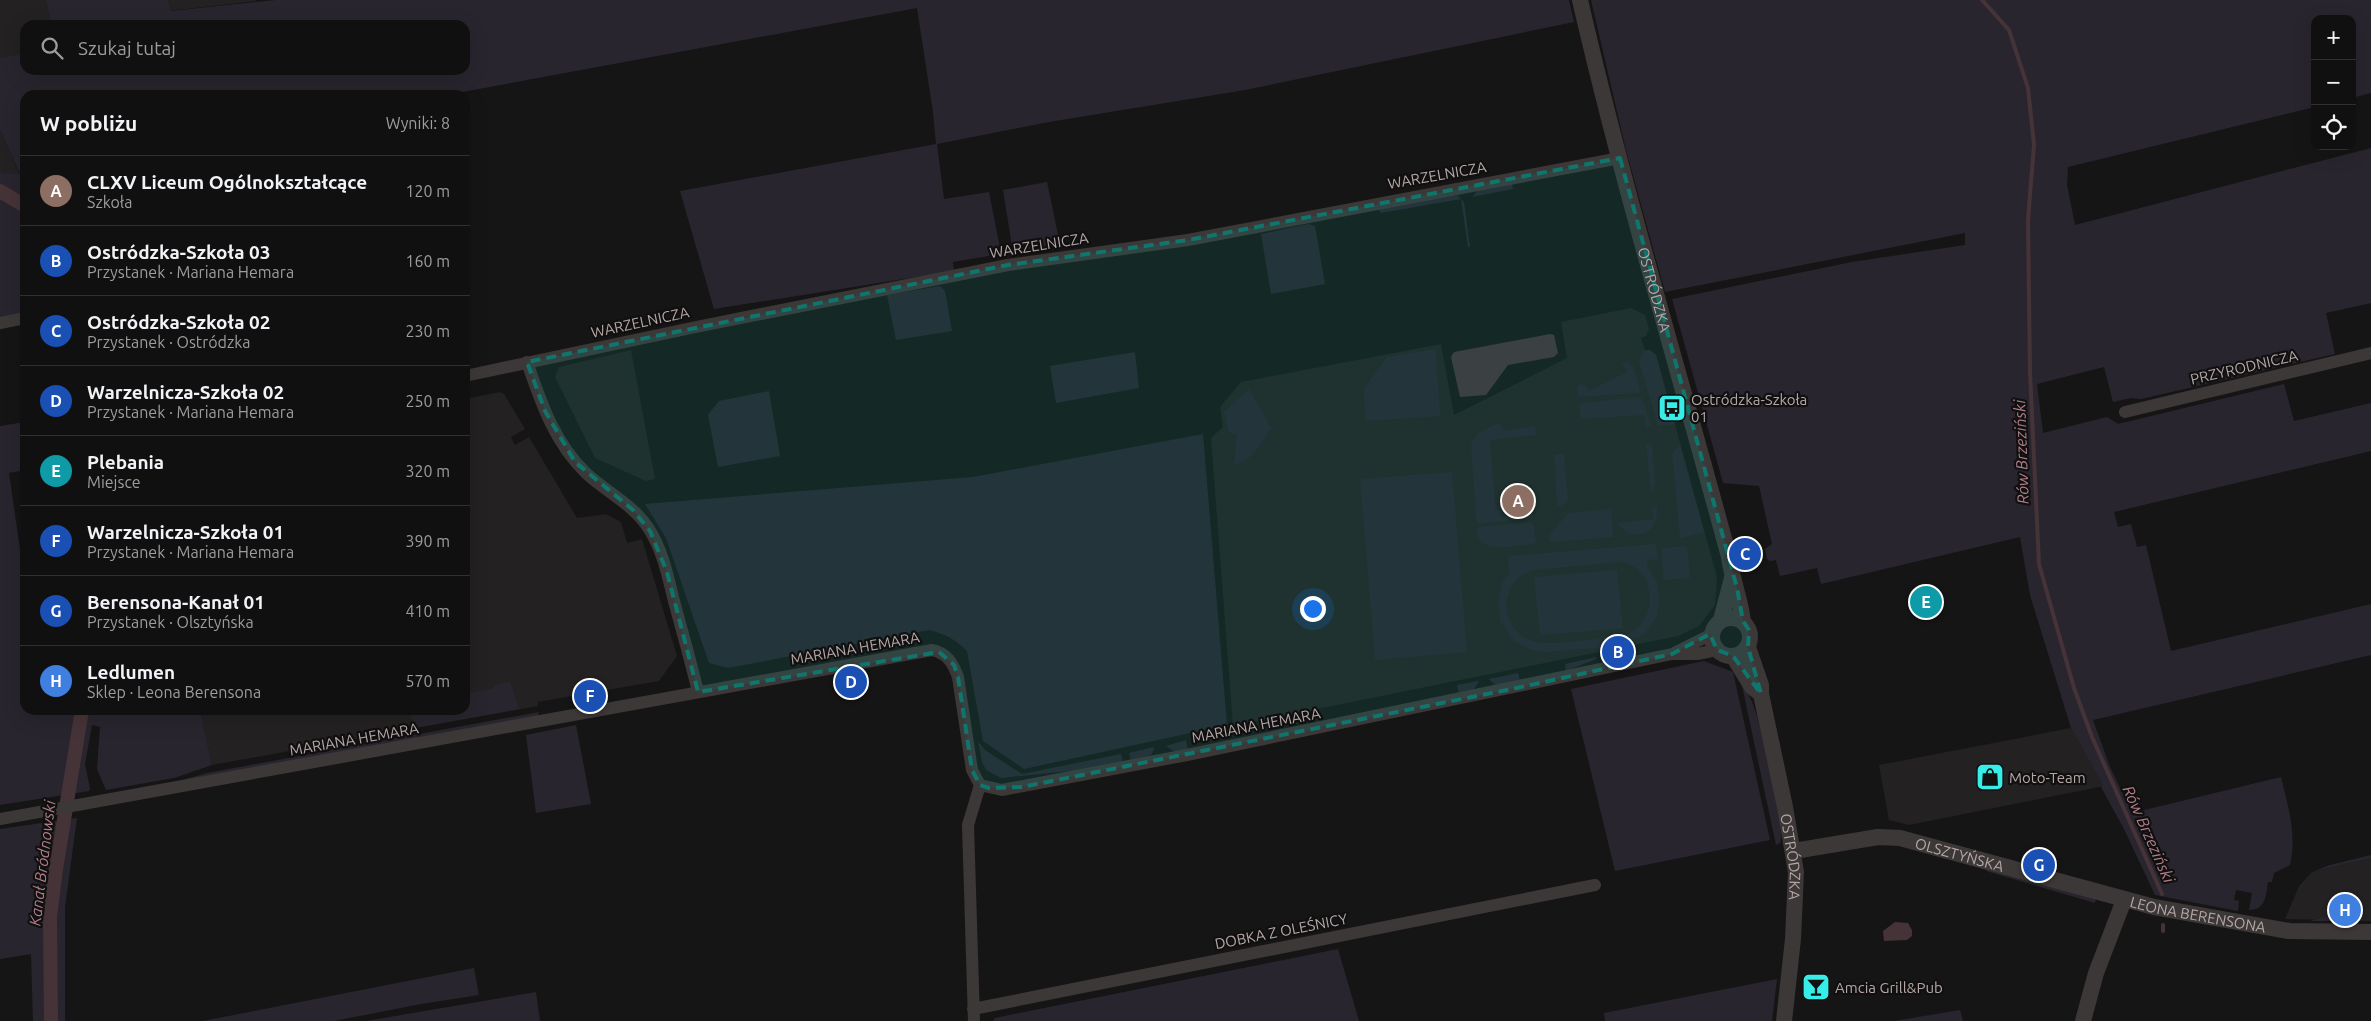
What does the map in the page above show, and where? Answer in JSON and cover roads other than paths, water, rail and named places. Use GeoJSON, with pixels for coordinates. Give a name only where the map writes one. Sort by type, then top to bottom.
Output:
{"type":"FeatureCollection","features":[{"type":"Feature","properties":{"kind":"street","name":"OSTRÓDZKA"},"geometry":{"type":"LineString","coordinates":[[1580,0],[1620,158],[1729,556],[1732,578],[1737,588],[1743,621]]}},
{"type":"Feature","properties":{"kind":"street","name":"WARZELNICZA"},"geometry":{"type":"LineString","coordinates":[[470,375],[1008,266],[1188,240],[1620,158]]}},
{"type":"Feature","properties":{"kind":"street"},"geometry":{"type":"LineString","coordinates":[[0,323],[20,319]]}},
{"type":"Feature","properties":{"kind":"street","name":"PRZYRODNICZA"},"geometry":{"type":"LineString","coordinates":[[2125,412],[2371,354]]}},
{"type":"Feature","properties":{"kind":"street"},"geometry":{"type":"LineString","coordinates":[[527,362],[545,411],[556,434],[573,459],[599,484],[633,510],[643,520],[656,542],[666,572],[698,692]]}},
{"type":"Feature","properties":{"kind":"street","name":"OSTRÓDZKA"},"geometry":{"type":"LineString","coordinates":[[1716,627],[1732,578]]}},
{"type":"Feature","properties":{"kind":"street"},"geometry":{"type":"LineString","coordinates":[[1732,617],[1743,621],[1750,630],[1748,647],[1742,653],[1733,656],[1727,656],[1717,650],[1712,640],[1716,627],[1732,617]]}},
{"type":"Feature","properties":{"kind":"street","name":"MARIANA HEMARA"},"geometry":{"type":"LineString","coordinates":[[1672,654],[1716,627]]}},
{"type":"Feature","properties":{"kind":"street","name":"OSTRÓDZKA"},"geometry":{"type":"LineString","coordinates":[[1748,647],[1761,685],[1761,694],[1794,851],[1795,917],[1784,1021]]}},
{"type":"Feature","properties":{"kind":"street","name":"MARIANA HEMARA"},"geometry":{"type":"LineString","coordinates":[[0,819],[926,651],[939,652],[954,665],[958,677],[972,770],[980,784],[1002,790],[1512,689],[1672,654],[1697,654],[1717,650]]}},
{"type":"Feature","properties":{"kind":"street","name":"OSTRÓDZKA"},"geometry":{"type":"LineString","coordinates":[[1733,656],[1752,687],[1761,694]]}},
{"type":"Feature","properties":{"kind":"street"},"geometry":{"type":"LineString","coordinates":[[974,1015],[968,825],[980,784]]}},
{"type":"Feature","properties":{"kind":"street","name":"OLSZTYŃSKA"},"geometry":{"type":"LineString","coordinates":[[1794,851],[1878,837],[1900,838],[2124,900]]}},
{"type":"Feature","properties":{"kind":"street","name":"DOBKA Z OLEŚNICY"},"geometry":{"type":"LineString","coordinates":[[974,1015],[1595,885]]}},
{"type":"Feature","properties":{"kind":"street","name":"LEONA BERENSONA"},"geometry":{"type":"LineString","coordinates":[[2084,1021],[2096,973],[2124,900],[2289,931],[2371,932]]}},
{"type":"Feature","properties":{"kind":"waterway","name":"Rów Brzeziński"},"geometry":{"type":"LineString","coordinates":[[1982,0],[2009,30],[2028,88],[2034,145],[2028,220],[2030,372],[2039,564],[2074,688],[2092,737],[2162,894]]}},
{"type":"Feature","properties":{"kind":"waterway","name":"Kanał Bródnowski"},"geometry":{"type":"LineString","coordinates":[[0,191],[20,203]]}},
{"type":"Feature","properties":{"kind":"waterway","name":"Kanał Bródnowski"},"geometry":{"type":"LineString","coordinates":[[51,1021],[50,917],[81,715]]}},
{"type":"Feature","properties":{"kind":"waterway","name":"Rów Brzeziński"},"geometry":{"type":"LineString","coordinates":[[2163,925],[2163,931]]}},
{"type":"Feature","properties":{"kind":"place","name":"Ostródzka-Szkoła 01"},"geometry":{"type":"Point","coordinates":[1672,408]}},
{"type":"Feature","properties":{"kind":"place","name":"CLXV Liceum Ogólnokształcące"},"geometry":{"type":"Point","coordinates":[1518,501]}},
{"type":"Feature","properties":{"kind":"place","name":"Ostródzka-Szkoła 02"},"geometry":{"type":"Point","coordinates":[1745,554]}},
{"type":"Feature","properties":{"kind":"place","name":"Plebania"},"geometry":{"type":"Point","coordinates":[1926,602]}},
{"type":"Feature","properties":{"kind":"place","name":"Ostródzka-Szkoła 03"},"geometry":{"type":"Point","coordinates":[1618,652]}},
{"type":"Feature","properties":{"kind":"place","name":"Warzelnicza-Szkoła 02"},"geometry":{"type":"Point","coordinates":[851,682]}},
{"type":"Feature","properties":{"kind":"place","name":"Warzelnicza-Szkoła 01"},"geometry":{"type":"Point","coordinates":[590,696]}},
{"type":"Feature","properties":{"kind":"place","name":"Moto-Team"},"geometry":{"type":"Point","coordinates":[1990,777]}},
{"type":"Feature","properties":{"kind":"place","name":"Berensona-Kanał 01"},"geometry":{"type":"Point","coordinates":[2039,865]}},
{"type":"Feature","properties":{"kind":"place","name":"Ledlumen"},"geometry":{"type":"Point","coordinates":[2345,910]}},
{"type":"Feature","properties":{"kind":"place","name":"Amcia Grill&Pub"},"geometry":{"type":"Point","coordinates":[1816,987]}}]}
